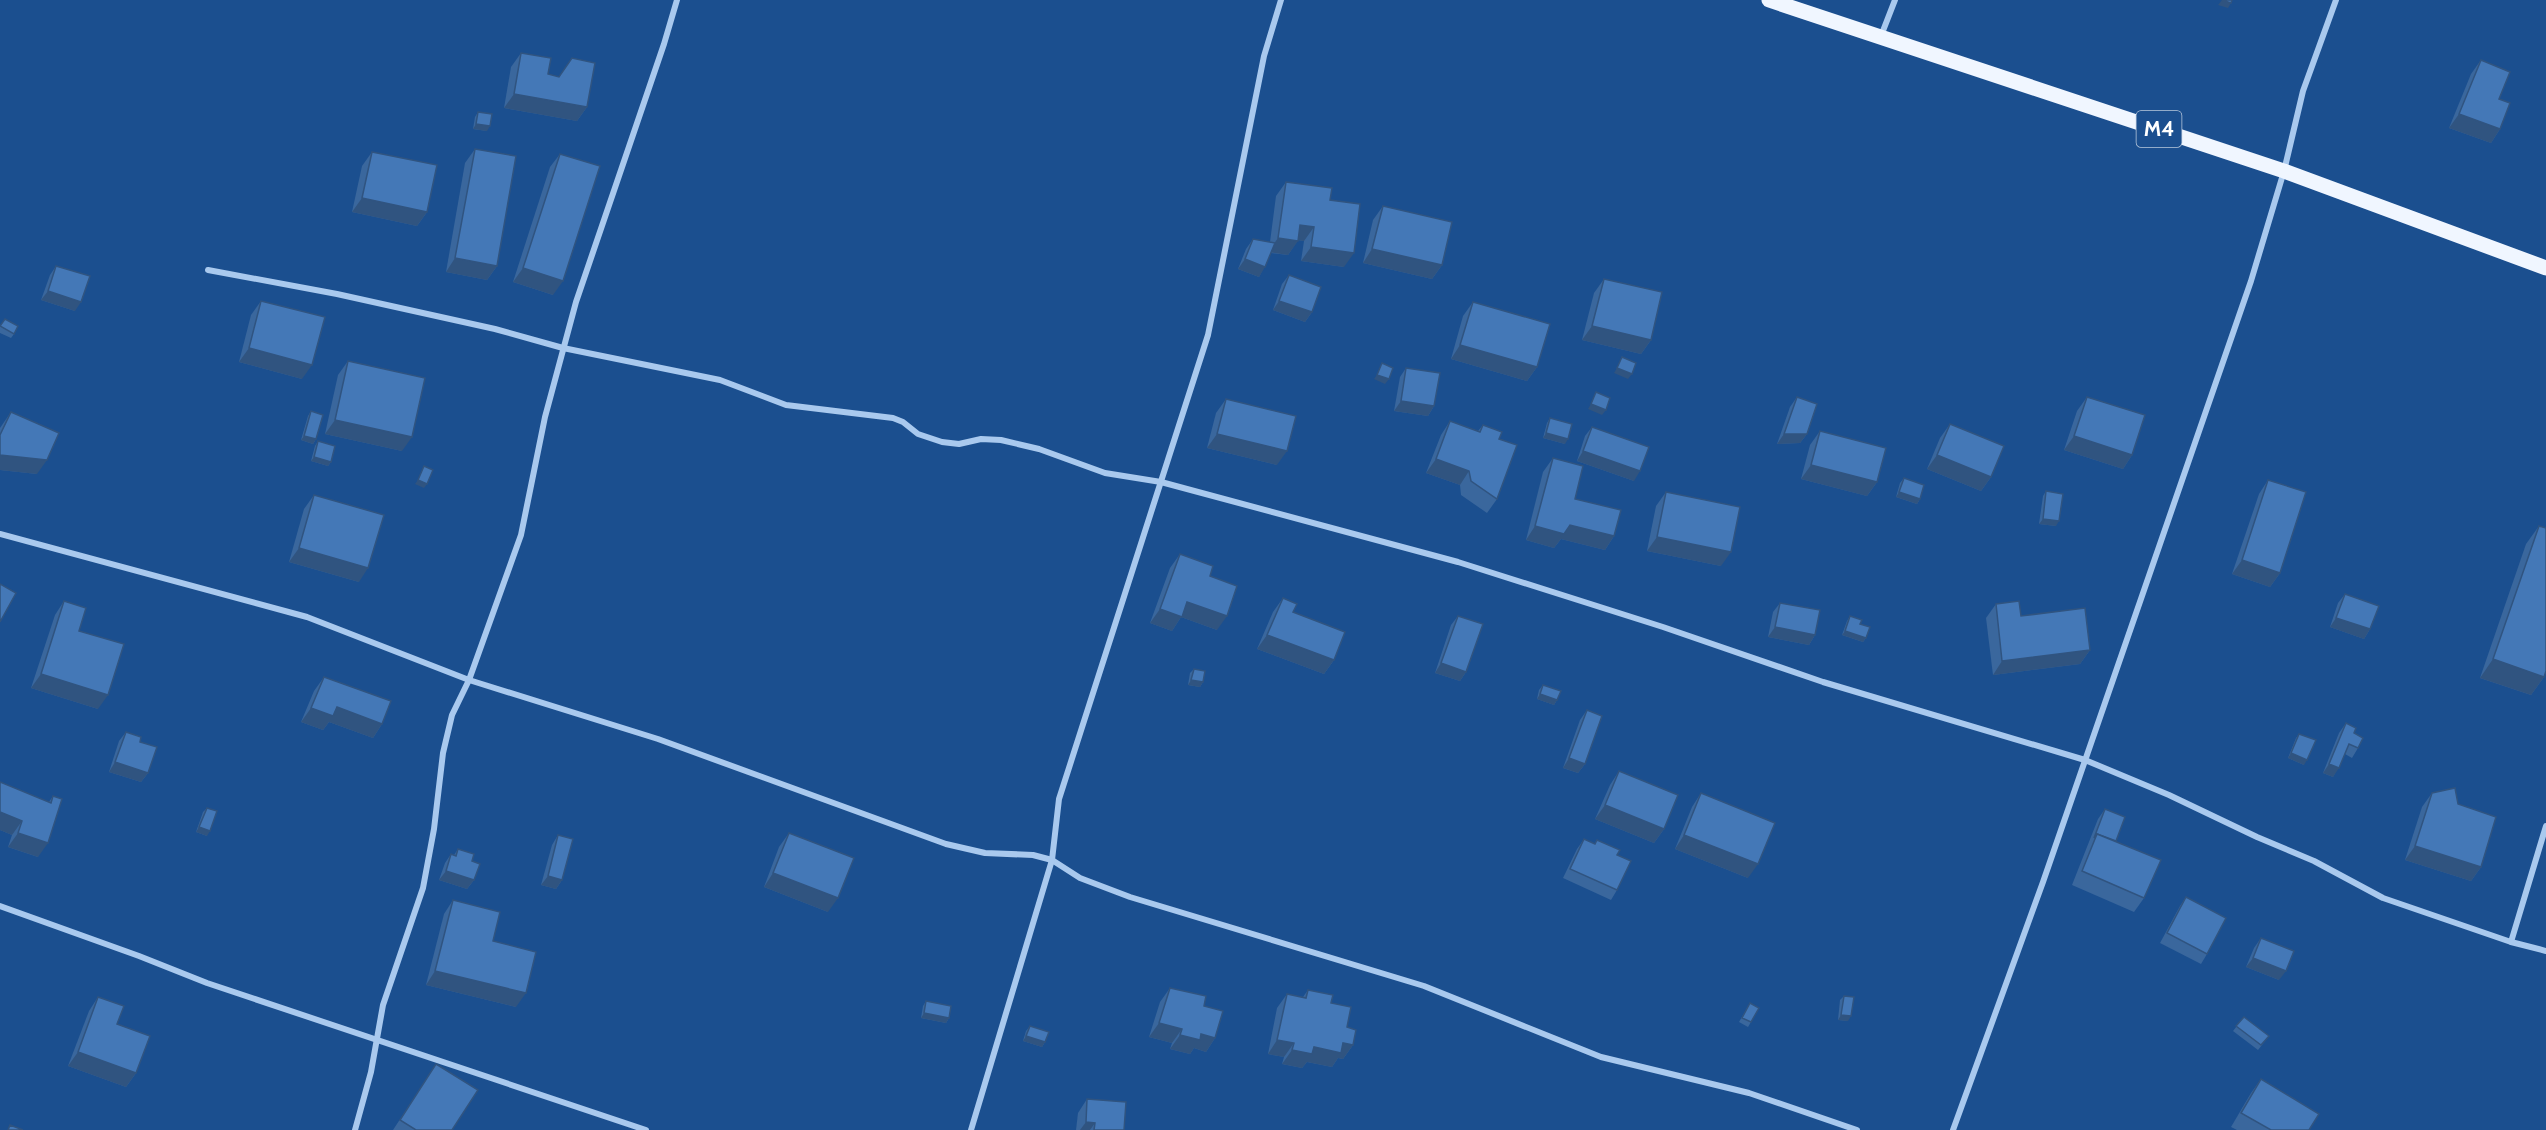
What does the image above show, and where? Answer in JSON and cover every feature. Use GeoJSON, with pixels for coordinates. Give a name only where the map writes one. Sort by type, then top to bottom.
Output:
{"type":"FeatureCollection","features":[{"type":"Feature","properties":{"kind":"main road","name":"M4"},"geometry":{"type":"LineString","coordinates":[[1769,0],[2284,171],[2546,268]]}},
{"type":"Feature","properties":{"kind":"street"},"geometry":{"type":"LineString","coordinates":[[355,1130],[371,1072],[383,1005],[423,888],[434,830],[443,753],[452,715],[469,680],[521,535],[545,417],[576,302],[664,44],[676,0]]}},
{"type":"Feature","properties":{"kind":"street"},"geometry":{"type":"LineString","coordinates":[[971,1130],[1052,860],[1059,799],[1208,335],[1264,56],[1281,0]]}},
{"type":"Feature","properties":{"kind":"street"},"geometry":{"type":"LineString","coordinates":[[1881,37],[1895,0]]}},
{"type":"Feature","properties":{"kind":"street"},"geometry":{"type":"LineString","coordinates":[[1953,1130],[2043,882],[2251,281],[2284,171],[2304,91],[2336,0]]}},
{"type":"Feature","properties":{"kind":"street"},"geometry":{"type":"LineString","coordinates":[[208,270],[337,294],[495,329],[563,348],[720,380],[786,405],[893,418],[903,422],[918,434],[942,442],[959,444],[981,439],[1001,440],[1039,449],[1105,473],[1161,482],[1458,562],[1663,627],[1823,682],[2085,760],[2169,795],[2314,861],[2383,898],[2511,942],[2546,951]]}},
{"type":"Feature","properties":{"kind":"street"},"geometry":{"type":"LineString","coordinates":[[0,534],[307,617],[469,680],[658,740],[946,844],[985,852],[1033,855],[1052,860],[1080,878],[1130,897],[1424,986],[1601,1057],[1749,1093],[1857,1130]]}},
{"type":"Feature","properties":{"kind":"street"},"geometry":{"type":"LineString","coordinates":[[2511,942],[2546,826]]}},
{"type":"Feature","properties":{"kind":"street"},"geometry":{"type":"LineString","coordinates":[[0,906],[207,983],[646,1130]]}},
{"type":"Feature","properties":{"kind":"building"},"geometry":{"type":"Polygon","coordinates":[[[521,53],[551,58],[548,74],[559,77],[572,58],[595,63],[587,107],[514,94],[521,53]]]}},
{"type":"Feature","properties":{"kind":"building"},"geometry":{"type":"Polygon","coordinates":[[[2481,60],[2510,72],[2499,99],[2510,103],[2500,129],[2459,114],[2481,60]]]}},
{"type":"Feature","properties":{"kind":"building"},"geometry":{"type":"Polygon","coordinates":[[[478,112],[492,114],[490,126],[476,124],[478,112]]]}},
{"type":"Feature","properties":{"kind":"building"},"geometry":{"type":"Polygon","coordinates":[[[475,149],[516,156],[497,266],[455,258],[475,149]]]}},
{"type":"Feature","properties":{"kind":"building"},"geometry":{"type":"Polygon","coordinates":[[[372,152],[437,165],[427,212],[362,198],[372,152]]]}},
{"type":"Feature","properties":{"kind":"building"},"geometry":{"type":"Polygon","coordinates":[[[560,154],[600,166],[563,281],[523,268],[560,154]]]}},
{"type":"Feature","properties":{"kind":"building"},"geometry":{"type":"Polygon","coordinates":[[[1286,182],[1332,188],[1330,200],[1360,204],[1354,253],[1311,247],[1314,227],[1300,225],[1298,241],[1278,238],[1286,182]]]}},
{"type":"Feature","properties":{"kind":"building"},"geometry":{"type":"Polygon","coordinates":[[[1383,206],[1452,222],[1442,265],[1372,249],[1383,206]]]}},
{"type":"Feature","properties":{"kind":"building"},"geometry":{"type":"Polygon","coordinates":[[[1253,239],[1275,243],[1265,267],[1245,259],[1253,239]]]}},
{"type":"Feature","properties":{"kind":"building"},"geometry":{"type":"Polygon","coordinates":[[[56,266],[90,276],[81,302],[48,291],[56,266]]]}},
{"type":"Feature","properties":{"kind":"building"},"geometry":{"type":"Polygon","coordinates":[[[1289,275],[1321,287],[1312,312],[1279,301],[1289,275]]]}},
{"type":"Feature","properties":{"kind":"building"},"geometry":{"type":"Polygon","coordinates":[[[1604,279],[1662,292],[1651,340],[1592,326],[1604,279]]]}},
{"type":"Feature","properties":{"kind":"building"},"geometry":{"type":"Polygon","coordinates":[[[261,301],[325,317],[312,365],[249,348],[261,301]]]}},
{"type":"Feature","properties":{"kind":"building"},"geometry":{"type":"Polygon","coordinates":[[[1473,302],[1550,324],[1537,367],[1460,345],[1473,302]]]}},
{"type":"Feature","properties":{"kind":"building"},"geometry":{"type":"Polygon","coordinates":[[[5,319],[18,326],[14,334],[0,326],[5,319]]]}},
{"type":"Feature","properties":{"kind":"building"},"geometry":{"type":"Polygon","coordinates":[[[1622,357],[1636,363],[1632,374],[1617,368],[1622,357]]]}},
{"type":"Feature","properties":{"kind":"building"},"geometry":{"type":"Polygon","coordinates":[[[348,361],[425,378],[412,437],[335,420],[348,361]]]}},
{"type":"Feature","properties":{"kind":"building"},"geometry":{"type":"Polygon","coordinates":[[[1382,363],[1393,368],[1389,379],[1377,375],[1382,363]]]}},
{"type":"Feature","properties":{"kind":"building"},"geometry":{"type":"Polygon","coordinates":[[[1406,368],[1440,373],[1434,406],[1401,401],[1406,368]]]}},
{"type":"Feature","properties":{"kind":"building"},"geometry":{"type":"Polygon","coordinates":[[[1596,392],[1610,398],[1606,410],[1591,404],[1596,392]]]}},
{"type":"Feature","properties":{"kind":"building"},"geometry":{"type":"Polygon","coordinates":[[[1797,397],[1817,404],[1807,434],[1784,434],[1797,397]]]}},
{"type":"Feature","properties":{"kind":"building"},"geometry":{"type":"Polygon","coordinates":[[[2087,397],[2145,415],[2132,455],[2074,436],[2087,397]]]}},
{"type":"Feature","properties":{"kind":"building"},"geometry":{"type":"Polygon","coordinates":[[[1226,399],[1296,416],[1287,451],[1217,434],[1226,399]]]}},
{"type":"Feature","properties":{"kind":"building"},"geometry":{"type":"Polygon","coordinates":[[[311,411],[323,415],[316,439],[304,436],[311,411]]]}},
{"type":"Feature","properties":{"kind":"building"},"geometry":{"type":"Polygon","coordinates":[[[11,412],[59,433],[47,460],[0,455],[0,435],[11,412]]]}},
{"type":"Feature","properties":{"kind":"building"},"geometry":{"type":"Polygon","coordinates":[[[1550,418],[1572,424],[1568,439],[1546,433],[1550,418]]]}},
{"type":"Feature","properties":{"kind":"building"},"geometry":{"type":"Polygon","coordinates":[[[1450,421],[1480,432],[1483,425],[1502,432],[1499,439],[1517,445],[1497,499],[1471,481],[1469,471],[1436,459],[1450,421]]]}},
{"type":"Feature","properties":{"kind":"building"},"geometry":{"type":"Polygon","coordinates":[[[1950,424],[2004,446],[1991,477],[1937,455],[1950,424]]]}},
{"type":"Feature","properties":{"kind":"building"},"geometry":{"type":"Polygon","coordinates":[[[1592,427],[1649,447],[1640,471],[1583,451],[1592,427]]]}},
{"type":"Feature","properties":{"kind":"building"},"geometry":{"type":"Polygon","coordinates":[[[1820,431],[1886,448],[1877,482],[1811,465],[1820,431]]]}},
{"type":"Feature","properties":{"kind":"building"},"geometry":{"type":"Polygon","coordinates":[[[318,441],[335,446],[331,462],[314,457],[318,441]]]}},
{"type":"Feature","properties":{"kind":"building"},"geometry":{"type":"Polygon","coordinates":[[[1553,458],[1583,466],[1575,499],[1621,510],[1614,536],[1570,525],[1564,534],[1535,526],[1553,458]]]}},
{"type":"Feature","properties":{"kind":"building"},"geometry":{"type":"Polygon","coordinates":[[[424,466],[433,470],[427,484],[418,480],[424,466]]]}},
{"type":"Feature","properties":{"kind":"building"},"geometry":{"type":"Polygon","coordinates":[[[1904,478],[1924,485],[1920,499],[1899,492],[1904,478]]]}},
{"type":"Feature","properties":{"kind":"building"},"geometry":{"type":"Polygon","coordinates":[[[2268,480],[2306,492],[2280,573],[2242,560],[2268,480]]]}},
{"type":"Feature","properties":{"kind":"building"},"geometry":{"type":"Polygon","coordinates":[[[2046,491],[2063,494],[2059,521],[2043,519],[2046,491]]]}},
{"type":"Feature","properties":{"kind":"building"},"geometry":{"type":"Polygon","coordinates":[[[1666,492],[1740,507],[1731,552],[1657,537],[1666,492]]]}},
{"type":"Feature","properties":{"kind":"building"},"geometry":{"type":"Polygon","coordinates":[[[314,495],[384,515],[368,568],[299,548],[314,495]]]}},
{"type":"Feature","properties":{"kind":"building"},"geometry":{"type":"Polygon","coordinates":[[[2539,526],[2546,528],[2546,671],[2544,677],[2493,659],[2539,526]]]}},
{"type":"Feature","properties":{"kind":"building"},"geometry":{"type":"Polygon","coordinates":[[[1180,554],[1213,566],[1210,576],[1237,586],[1227,616],[1187,602],[1182,617],[1160,609],[1180,554]]]}},
{"type":"Feature","properties":{"kind":"building"},"geometry":{"type":"Polygon","coordinates":[[[0,584],[16,593],[0,622],[0,584]]]}},
{"type":"Feature","properties":{"kind":"building"},"geometry":{"type":"Polygon","coordinates":[[[2345,594],[2379,606],[2370,629],[2336,618],[2345,594]]]}},
{"type":"Feature","properties":{"kind":"building"},"geometry":{"type":"Polygon","coordinates":[[[1283,598],[1297,604],[1293,612],[1345,632],[1334,660],[1267,635],[1283,598]]]}},
{"type":"Feature","properties":{"kind":"building"},"geometry":{"type":"Polygon","coordinates":[[[64,601],[86,608],[79,631],[124,644],[108,695],[41,674],[64,601]]]}},
{"type":"Feature","properties":{"kind":"building"},"geometry":{"type":"Polygon","coordinates":[[[2019,601],[2021,616],[2085,608],[2090,650],[2002,661],[1996,604],[2019,601]]]}},
{"type":"Feature","properties":{"kind":"building"},"geometry":{"type":"Polygon","coordinates":[[[1780,603],[1820,610],[1815,635],[1775,627],[1780,603]]]}},
{"type":"Feature","properties":{"kind":"building"},"geometry":{"type":"Polygon","coordinates":[[[1458,616],[1483,624],[1466,672],[1441,663],[1458,616]]]}},
{"type":"Feature","properties":{"kind":"building"},"geometry":{"type":"Polygon","coordinates":[[[1850,616],[1862,620],[1860,624],[1870,627],[1866,638],[1845,631],[1850,616]]]}},
{"type":"Feature","properties":{"kind":"building"},"geometry":{"type":"Polygon","coordinates":[[[1194,669],[1205,671],[1203,682],[1191,680],[1194,669]]]}},
{"type":"Feature","properties":{"kind":"building"},"geometry":{"type":"Polygon","coordinates":[[[324,677],[391,701],[382,724],[337,707],[333,716],[311,708],[324,677]]]}},
{"type":"Feature","properties":{"kind":"building"},"geometry":{"type":"Polygon","coordinates":[[[1543,685],[1561,691],[1557,700],[1540,694],[1543,685]]]}},
{"type":"Feature","properties":{"kind":"building"},"geometry":{"type":"Polygon","coordinates":[[[1587,710],[1602,716],[1585,764],[1569,758],[1587,710]]]}},
{"type":"Feature","properties":{"kind":"building"},"geometry":{"type":"Polygon","coordinates":[[[2346,723],[2356,728],[2354,733],[2363,738],[2358,748],[2349,744],[2339,768],[2329,764],[2346,723]]]}},
{"type":"Feature","properties":{"kind":"building"},"geometry":{"type":"Polygon","coordinates":[[[126,732],[141,737],[140,742],[157,747],[148,773],[115,762],[126,732]]]}},
{"type":"Feature","properties":{"kind":"building"},"geometry":{"type":"Polygon","coordinates":[[[2299,734],[2316,740],[2307,760],[2291,753],[2299,734]]]}},
{"type":"Feature","properties":{"kind":"building"},"geometry":{"type":"Polygon","coordinates":[[[1619,771],[1678,795],[1664,829],[1605,805],[1619,771]]]}},
{"type":"Feature","properties":{"kind":"building"},"geometry":{"type":"Polygon","coordinates":[[[0,782],[51,803],[53,796],[62,799],[48,843],[18,833],[22,821],[0,812],[0,782]]]}},
{"type":"Feature","properties":{"kind":"building"},"geometry":{"type":"Polygon","coordinates":[[[2455,788],[2458,804],[2496,817],[2481,867],[2415,846],[2432,793],[2455,788]]]}},
{"type":"Feature","properties":{"kind":"building"},"geometry":{"type":"Polygon","coordinates":[[[1701,793],[1775,823],[1758,864],[1684,835],[1701,793]]]}},
{"type":"Feature","properties":{"kind":"building"},"geometry":{"type":"Polygon","coordinates":[[[207,808],[217,811],[210,831],[199,827],[207,808]]]}},
{"type":"Feature","properties":{"kind":"building"},"geometry":{"type":"Polygon","coordinates":[[[2105,809],[2125,817],[2116,841],[2097,834],[2094,838],[2105,809]]]}},
{"type":"Feature","properties":{"kind":"building"},"geometry":{"type":"Polygon","coordinates":[[[789,833],[854,858],[838,898],[773,873],[789,833]]]}},
{"type":"Feature","properties":{"kind":"building"},"geometry":{"type":"Polygon","coordinates":[[[2097,834],[2161,860],[2144,898],[2082,871],[2097,834]]]}},
{"type":"Feature","properties":{"kind":"building"},"geometry":{"type":"Polygon","coordinates":[[[558,835],[573,839],[562,880],[548,876],[558,835]]]}},
{"type":"Feature","properties":{"kind":"building"},"geometry":{"type":"Polygon","coordinates":[[[1584,839],[1595,844],[1597,840],[1620,850],[1617,855],[1631,861],[1617,890],[1570,869],[1584,839]]]}},
{"type":"Feature","properties":{"kind":"building"},"geometry":{"type":"Polygon","coordinates":[[[458,849],[474,854],[472,861],[480,864],[474,880],[446,871],[451,854],[456,856],[458,849]]]}},
{"type":"Feature","properties":{"kind":"building"},"geometry":{"type":"Polygon","coordinates":[[[2186,897],[2226,918],[2207,954],[2167,933],[2186,897]]]}},
{"type":"Feature","properties":{"kind":"building"},"geometry":{"type":"Polygon","coordinates":[[[453,900],[500,912],[493,941],[536,952],[526,993],[435,971],[453,900]]]}},
{"type":"Feature","properties":{"kind":"building"},"geometry":{"type":"Polygon","coordinates":[[[2261,938],[2294,951],[2286,971],[2253,958],[2261,938]]]}},
{"type":"Feature","properties":{"kind":"building"},"geometry":{"type":"Polygon","coordinates":[[[1170,988],[1206,996],[1204,1006],[1223,1011],[1215,1038],[1201,1034],[1200,1040],[1180,1035],[1182,1029],[1159,1023],[1170,988]]]}},
{"type":"Feature","properties":{"kind":"building"},"geometry":{"type":"Polygon","coordinates":[[[1308,990],[1333,995],[1331,1003],[1351,1007],[1347,1027],[1356,1030],[1353,1045],[1343,1043],[1341,1053],[1314,1047],[1312,1054],[1292,1050],[1294,1043],[1277,1040],[1287,994],[1306,998],[1308,990]]]}},
{"type":"Feature","properties":{"kind":"building"},"geometry":{"type":"Polygon","coordinates":[[[1844,996],[1854,997],[1851,1016],[1841,1015],[1844,996]]]}},
{"type":"Feature","properties":{"kind":"building"},"geometry":{"type":"Polygon","coordinates":[[[98,997],[124,1006],[117,1024],[150,1036],[136,1073],[78,1052],[98,997]]]}},
{"type":"Feature","properties":{"kind":"building"},"geometry":{"type":"Polygon","coordinates":[[[926,1001],[951,1006],[949,1018],[924,1013],[926,1001]]]}},
{"type":"Feature","properties":{"kind":"building"},"geometry":{"type":"Polygon","coordinates":[[[1750,1003],[1759,1008],[1751,1022],[1742,1018],[1750,1003]]]}},
{"type":"Feature","properties":{"kind":"building"},"geometry":{"type":"Polygon","coordinates":[[[2244,1017],[2269,1036],[2261,1045],[2236,1026],[2244,1017]]]}},
{"type":"Feature","properties":{"kind":"building"},"geometry":{"type":"Polygon","coordinates":[[[1030,1026],[1049,1032],[1045,1042],[1026,1036],[1030,1026]]]}},
{"type":"Feature","properties":{"kind":"building"},"geometry":{"type":"Polygon","coordinates":[[[436,1064],[478,1090],[452,1130],[416,1130],[400,1120],[436,1064]]]}},
{"type":"Feature","properties":{"kind":"building"},"geometry":{"type":"Polygon","coordinates":[[[2261,1079],[2319,1114],[2309,1130],[2271,1130],[2241,1113],[2261,1079]]]}},
{"type":"Feature","properties":{"kind":"building"},"geometry":{"type":"Polygon","coordinates":[[[1087,1099],[1126,1102],[1124,1130],[1094,1130],[1095,1123],[1086,1122],[1087,1099]]]}},
{"type":"Feature","properties":{"kind":"building"},"geometry":{"type":"Polygon","coordinates":[[[10,1125],[23,1130],[8,1130],[10,1125]]]}}]}
